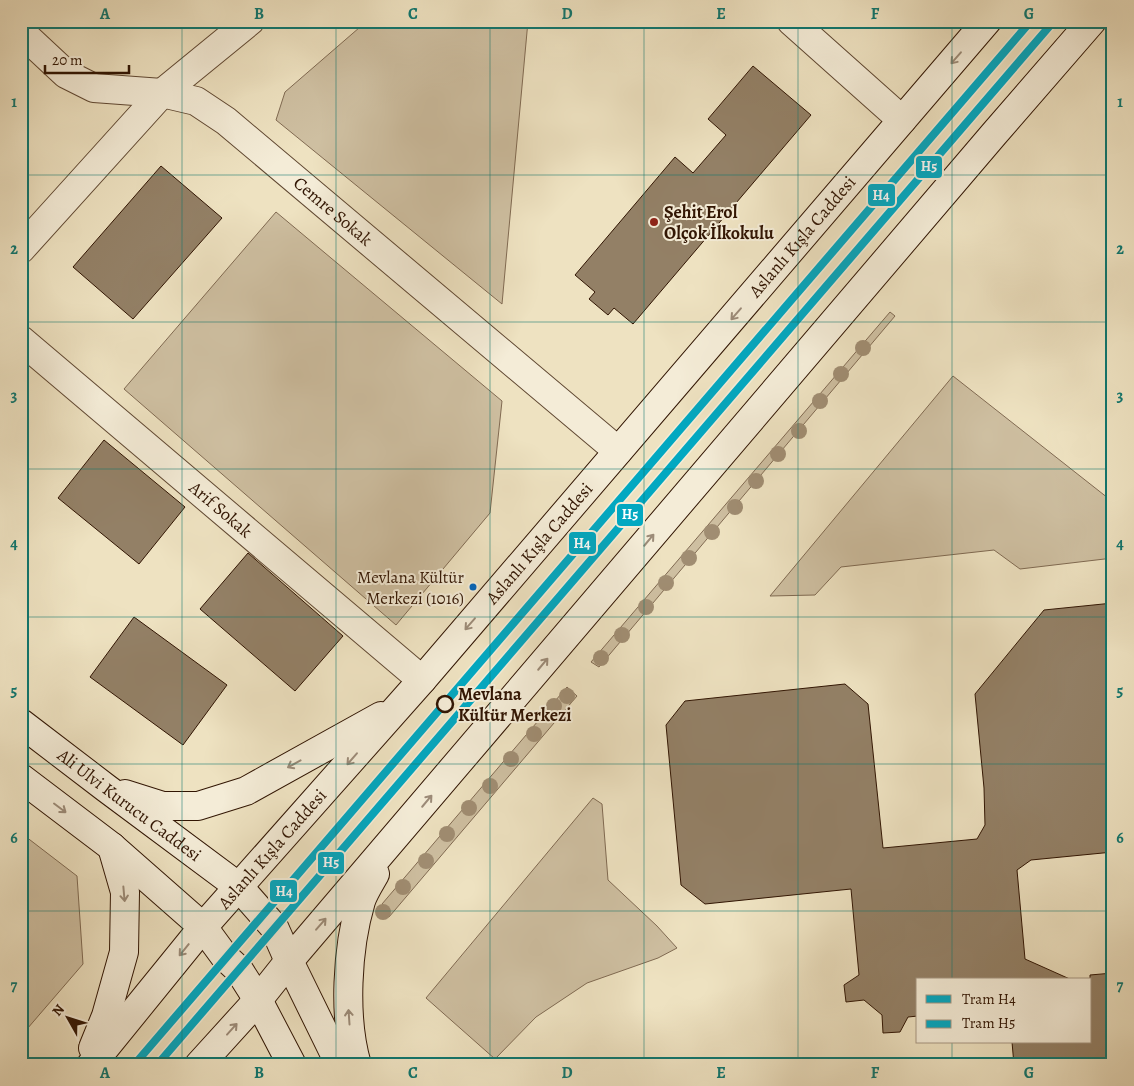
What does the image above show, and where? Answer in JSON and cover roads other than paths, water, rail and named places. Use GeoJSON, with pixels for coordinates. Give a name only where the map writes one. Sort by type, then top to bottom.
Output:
{"type":"FeatureCollection","features":[{"type":"Feature","properties":{"kind":"main road"},"geometry":{"type":"LineString","coordinates":[[21,249],[162,93],[250,21]]}},
{"type":"Feature","properties":{"kind":"main road"},"geometry":{"type":"LineString","coordinates":[[791,21],[902,120]]}},
{"type":"Feature","properties":{"kind":"main road","name":"Aslanlı Kışla Caddesi"},"geometry":{"type":"LineString","coordinates":[[91,1065],[203,927],[422,680],[987,21]]}},
{"type":"Feature","properties":{"kind":"main road"},"geometry":{"type":"LineString","coordinates":[[199,1065],[258,1000],[289,961],[1092,21]]}},
{"type":"Feature","properties":{"kind":"main road","name":"Cemre Sokak"},"geometry":{"type":"LineString","coordinates":[[21,32],[66,74],[94,88],[162,93],[196,101],[226,121],[618,451]]}},
{"type":"Feature","properties":{"kind":"main road","name":"Arif Sokak"},"geometry":{"type":"LineString","coordinates":[[21,340],[422,680]]}},
{"type":"Feature","properties":{"kind":"main road"},"geometry":{"type":"LineString","coordinates":[[106,788],[163,806],[198,806],[246,791],[398,706]]}},
{"type":"Feature","properties":{"kind":"main road","name":"Ali Ulvi Kurucu Caddesi"},"geometry":{"type":"LineString","coordinates":[[21,723],[239,887],[274,927],[340,1065]]}},
{"type":"Feature","properties":{"kind":"main road"},"geometry":{"type":"LineString","coordinates":[[21,778],[112,847],[203,927],[225,958],[239,970],[258,1000],[292,1065]]}},
{"type":"Feature","properties":{"kind":"main road"},"geometry":{"type":"LineString","coordinates":[[356,1065],[348,1015],[354,931],[362,900],[388,846]]}},
{"type":"Feature","properties":{"kind":"main road"},"geometry":{"type":"LineString","coordinates":[[86,1065],[106,1016],[124,952],[125,892],[112,847]]}},
{"type":"Feature","properties":{"kind":"tram line","name":"H4"},"geometry":{"type":"LineString","coordinates":[[134,1065],[1031,21]]}},
{"type":"Feature","properties":{"kind":"tram line","name":"H5"},"geometry":{"type":"LineString","coordinates":[[157,1065],[1054,21]]}},
{"type":"Feature","properties":{"kind":"place","name":"Şehit Erol Olçok İlkokulu"},"geometry":{"type":"Point","coordinates":[654,222]}},
{"type":"Feature","properties":{"kind":"place","name":"Mevlana Kültür Merkezi (1016)"},"geometry":{"type":"Point","coordinates":[473,587]}},
{"type":"Feature","properties":{"kind":"place","name":"Mevlana Kültür Merkezi"},"geometry":{"type":"Point","coordinates":[445,704]}}]}
